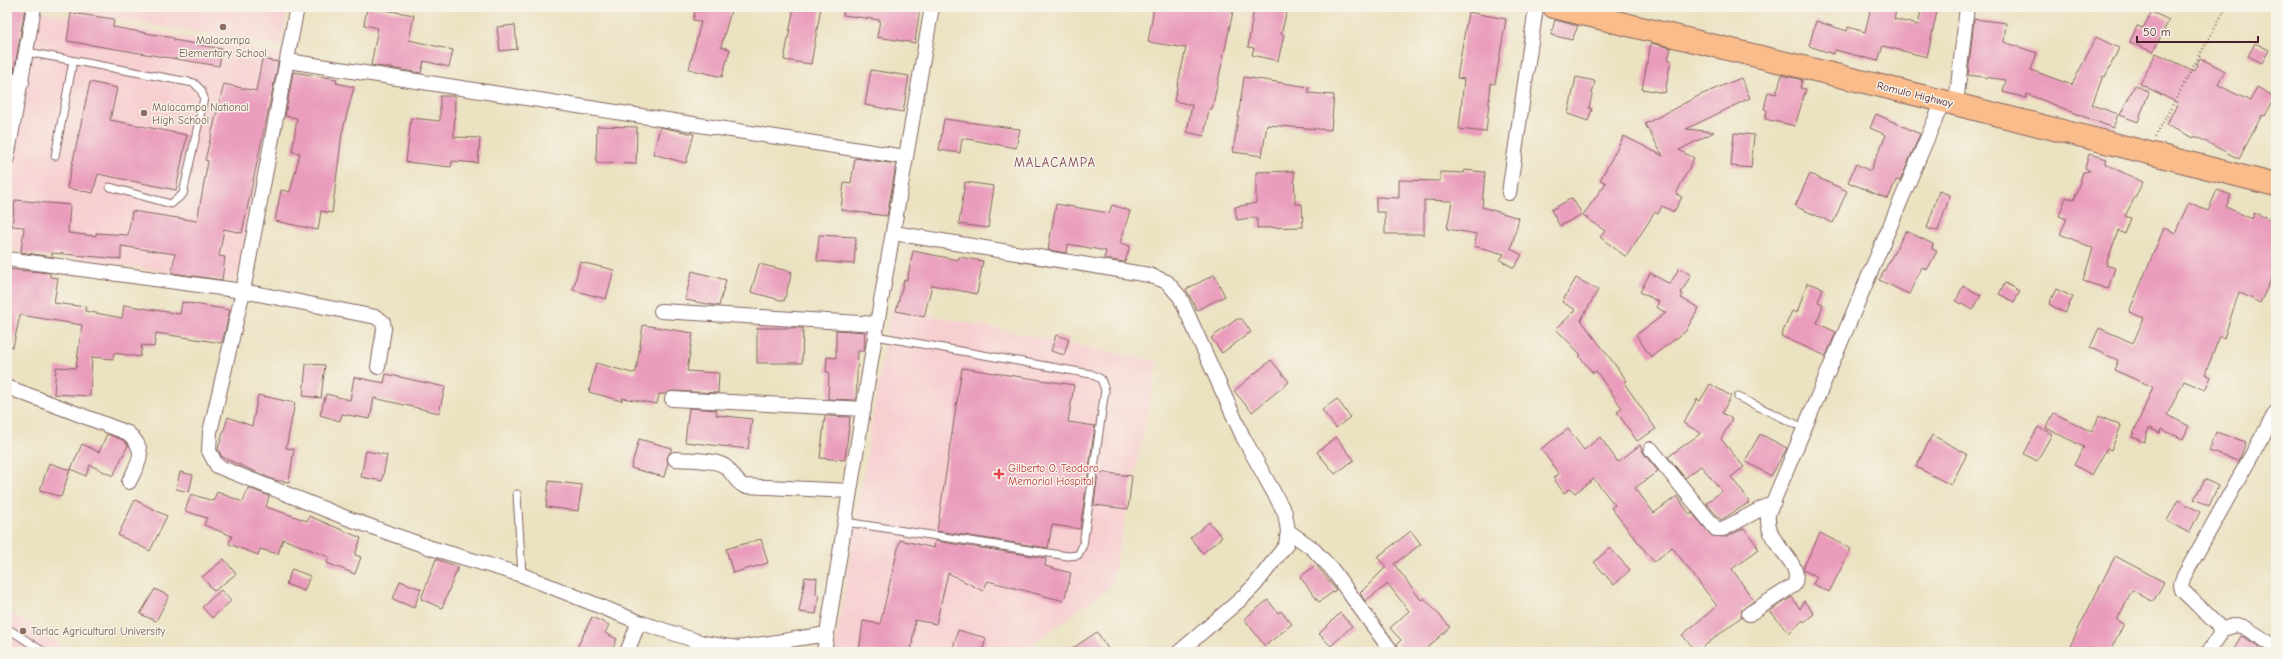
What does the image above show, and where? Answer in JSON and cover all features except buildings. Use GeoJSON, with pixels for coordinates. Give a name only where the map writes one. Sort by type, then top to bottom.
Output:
{"type":"FeatureCollection","features":[{"type":"Feature","properties":{"kind":"highway","name":"Romulo Highway"},"geometry":{"type":"LineString","coordinates":[[1554,7],[1949,102],[2276,185]]}},
{"type":"Feature","properties":{"kind":"street"},"geometry":{"type":"LineString","coordinates":[[7,158],[22,82],[34,7]]}},
{"type":"Feature","properties":{"kind":"street"},"geometry":{"type":"LineString","coordinates":[[298,7],[243,291],[210,432],[209,451],[217,466],[344,517],[431,548],[522,575],[639,622],[703,643],[738,648],[827,634]]}},
{"type":"Feature","properties":{"kind":"street"},"geometry":{"type":"LineString","coordinates":[[824,652],[876,330],[932,7]]}},
{"type":"Feature","properties":{"kind":"street"},"geometry":{"type":"LineString","coordinates":[[1509,193],[1536,7]]}},
{"type":"Feature","properties":{"kind":"street"},"geometry":{"type":"LineString","coordinates":[[1749,614],[1794,586],[1797,578],[1796,569],[1771,537],[1769,531],[1768,514],[1804,428],[1949,102],[1967,7]]}},
{"type":"Feature","properties":{"kind":"street"},"geometry":{"type":"LineString","coordinates":[[288,61],[906,157]]}},
{"type":"Feature","properties":{"kind":"street"},"geometry":{"type":"LineString","coordinates":[[7,80],[22,82]]}},
{"type":"Feature","properties":{"kind":"street"},"geometry":{"type":"LineString","coordinates":[[894,233],[1149,275],[1167,282],[1180,297],[1243,437],[1285,513],[1288,531],[1286,545],[1255,585],[1241,600],[1179,652]]}},
{"type":"Feature","properties":{"kind":"street"},"geometry":{"type":"LineString","coordinates":[[7,259],[243,291],[376,317],[383,322],[384,329],[378,367]]}},
{"type":"Feature","properties":{"kind":"street"},"geometry":{"type":"LineString","coordinates":[[661,311],[876,330]]}},
{"type":"Feature","properties":{"kind":"street"},"geometry":{"type":"LineString","coordinates":[[7,387],[128,432],[140,447],[140,458],[129,482]]}},
{"type":"Feature","properties":{"kind":"street"},"geometry":{"type":"LineString","coordinates":[[672,399],[864,409]]}},
{"type":"Feature","properties":{"kind":"street"},"geometry":{"type":"LineString","coordinates":[[2220,630],[2216,623],[2182,590],[2181,585],[2184,576],[2276,412]]}},
{"type":"Feature","properties":{"kind":"street"},"geometry":{"type":"LineString","coordinates":[[1651,450],[1716,529],[1723,529],[1774,502]]}},
{"type":"Feature","properties":{"kind":"street"},"geometry":{"type":"LineString","coordinates":[[675,459],[720,463],[727,468],[739,483],[744,486],[850,492]]}},
{"type":"Feature","properties":{"kind":"street"},"geometry":{"type":"LineString","coordinates":[[1288,531],[1312,548],[1331,568],[1392,652]]}},
{"type":"Feature","properties":{"kind":"street"},"geometry":{"type":"LineString","coordinates":[[627,652],[639,622]]}},
{"type":"Feature","properties":{"kind":"street"},"geometry":{"type":"LineString","coordinates":[[2208,652],[2220,630],[2236,625],[2244,627],[2276,647]]}},
{"type":"Feature","properties":{"kind":"lane"},"geometry":{"type":"LineString","coordinates":[[27,52],[194,83],[201,90],[204,98],[183,194],[178,200],[171,204],[110,187]]}},
{"type":"Feature","properties":{"kind":"lane"},"geometry":{"type":"LineString","coordinates":[[55,156],[73,61]]}},
{"type":"Feature","properties":{"kind":"lane"},"geometry":{"type":"LineString","coordinates":[[845,522],[1068,556],[1078,555],[1083,545],[1105,390],[1101,379],[1091,374],[876,330]]}},
{"type":"Feature","properties":{"kind":"lane"},"geometry":{"type":"LineString","coordinates":[[1738,397],[1804,428]]}},
{"type":"Feature","properties":{"kind":"lane"},"geometry":{"type":"LineString","coordinates":[[517,494],[522,575]]}},
{"type":"Feature","properties":{"kind":"lane"},"geometry":{"type":"LineString","coordinates":[[7,628],[44,652]]}},
{"type":"Feature","properties":{"kind":"path"},"geometry":{"type":"LineString","coordinates":[[2147,152],[2226,7]]}},
{"type":"Feature","properties":{"kind":"shaded area","name":"Malacampa Elementary School"},"geometry":{"type":"Polygon","coordinates":[[[41,7],[288,7],[281,46],[41,7]]]}},
{"type":"Feature","properties":{"kind":"shaded area","name":"Malacampa National High School"},"geometry":{"type":"Polygon","coordinates":[[[38,11],[282,54],[236,282],[7,249],[7,173],[38,11]]]}},
{"type":"Feature","properties":{"kind":"shaded area","name":"Gilberto O. Teodoro Memorial Hospital"},"geometry":{"type":"Polygon","coordinates":[[[891,307],[1158,362],[1111,586],[1022,652],[834,652],[891,307]]]}},
{"type":"Feature","properties":{"kind":"shaded area","name":"Tarlac Agricultural University"},"geometry":{"type":"Polygon","coordinates":[[[7,610],[70,652],[7,652],[7,610]]]}},
{"type":"Feature","properties":{"kind":"place","name":"Malacampa Elementary School"},"geometry":{"type":"Point","coordinates":[223,27]}},
{"type":"Feature","properties":{"kind":"place","name":"Malacampa National High School"},"geometry":{"type":"Point","coordinates":[144,113]}},
{"type":"Feature","properties":{"kind":"place","name":"Gilberto O. Teodoro Memorial Hospital"},"geometry":{"type":"Point","coordinates":[999,474]}},
{"type":"Feature","properties":{"kind":"place","name":"Tarlac Agricultural University"},"geometry":{"type":"Point","coordinates":[23,631]}},
{"type":"Feature","properties":{"kind":"district","name":"MALACAMPA"},"geometry":{"type":"Point","coordinates":[1055,162]}}]}
